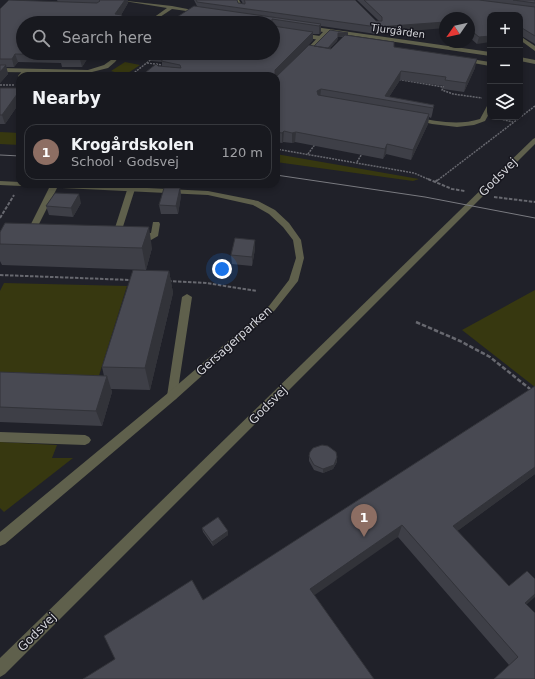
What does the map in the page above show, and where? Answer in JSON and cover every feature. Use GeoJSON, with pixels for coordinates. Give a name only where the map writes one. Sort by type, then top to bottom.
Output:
{"type":"FeatureCollection","features":[{"type":"Feature","properties":{"kind":"street"},"geometry":{"type":"LineString","coordinates":[[120,0],[211,13]]}},
{"type":"Feature","properties":{"kind":"street"},"geometry":{"type":"LineString","coordinates":[[237,0],[242,8]]}},
{"type":"Feature","properties":{"kind":"street"},"geometry":{"type":"LineString","coordinates":[[159,16],[172,8]]}},
{"type":"Feature","properties":{"kind":"street","name":"Tjurgården"},"geometry":{"type":"LineString","coordinates":[[304,27],[487,54]]}},
{"type":"Feature","properties":{"kind":"street"},"geometry":{"type":"LineString","coordinates":[[301,57],[327,30]]}},
{"type":"Feature","properties":{"kind":"street"},"geometry":{"type":"LineString","coordinates":[[280,32],[320,38]]}},
{"type":"Feature","properties":{"kind":"street"},"geometry":{"type":"LineString","coordinates":[[523,40],[535,49]]}},
{"type":"Feature","properties":{"kind":"street"},"geometry":{"type":"LineString","coordinates":[[307,52],[317,54]]}},
{"type":"Feature","properties":{"kind":"street"},"geometry":{"type":"LineString","coordinates":[[458,59],[487,64]]}},
{"type":"Feature","properties":{"kind":"street"},"geometry":{"type":"LineString","coordinates":[[80,72],[93,71],[105,67],[115,60]]}},
{"type":"Feature","properties":{"kind":"street"},"geometry":{"type":"LineString","coordinates":[[523,60],[535,62]]}},
{"type":"Feature","properties":{"kind":"street"},"geometry":{"type":"LineString","coordinates":[[0,70],[34,72]]}},
{"type":"Feature","properties":{"kind":"street"},"geometry":{"type":"LineString","coordinates":[[408,117],[452,125],[471,125],[483,120],[487,112]]}},
{"type":"Feature","properties":{"kind":"street","name":"Godsvej"},"geometry":{"type":"LineString","coordinates":[[0,669],[535,140]]}},
{"type":"Feature","properties":{"kind":"street","name":"Gersagerparken"},"geometry":{"type":"LineString","coordinates":[[0,183],[16,184]]}},
{"type":"Feature","properties":{"kind":"street"},"geometry":{"type":"LineString","coordinates":[[49,235],[37,235],[34,230],[34,226],[53,188]]}},
{"type":"Feature","properties":{"kind":"street","name":"Gersagerparken"},"geometry":{"type":"LineString","coordinates":[[2,534],[172,396],[272,308],[293,281],[300,258],[297,240],[286,225],[272,212],[255,203],[208,193],[105,188]]}},
{"type":"Feature","properties":{"kind":"street"},"geometry":{"type":"LineString","coordinates":[[123,236],[131,189]]}},
{"type":"Feature","properties":{"kind":"street"},"geometry":{"type":"LineString","coordinates":[[102,236],[151,236],[155,234],[156,224]]}},
{"type":"Feature","properties":{"kind":"street"},"geometry":{"type":"LineString","coordinates":[[172,396],[187,297]]}},
{"type":"Feature","properties":{"kind":"street"},"geometry":{"type":"LineString","coordinates":[[0,437],[85,440]]}},
{"type":"Feature","properties":{"kind":"path"},"geometry":{"type":"LineString","coordinates":[[443,87],[458,59]]}},
{"type":"Feature","properties":{"kind":"path"},"geometry":{"type":"LineString","coordinates":[[135,72],[151,60]]}},
{"type":"Feature","properties":{"kind":"path"},"geometry":{"type":"LineString","coordinates":[[147,63],[166,66]]}},
{"type":"Feature","properties":{"kind":"path"},"geometry":{"type":"LineString","coordinates":[[404,81],[408,75]]}},
{"type":"Feature","properties":{"kind":"path"},"geometry":{"type":"LineString","coordinates":[[391,79],[443,87]]}},
{"type":"Feature","properties":{"kind":"path"},"geometry":{"type":"LineString","coordinates":[[7,89],[16,81]]}},
{"type":"Feature","properties":{"kind":"path"},"geometry":{"type":"LineString","coordinates":[[0,85],[10,85],[16,81]]}},
{"type":"Feature","properties":{"kind":"path"},"geometry":{"type":"LineString","coordinates":[[443,87],[442,90],[453,94],[483,99]]}},
{"type":"Feature","properties":{"kind":"path"},"geometry":{"type":"LineString","coordinates":[[435,182],[535,106]]}},
{"type":"Feature","properties":{"kind":"path"},"geometry":{"type":"LineString","coordinates":[[506,120],[514,122]]}},
{"type":"Feature","properties":{"kind":"path"},"geometry":{"type":"LineString","coordinates":[[308,154],[317,142]]}},
{"type":"Feature","properties":{"kind":"path"},"geometry":{"type":"LineString","coordinates":[[280,150],[414,173],[452,189],[467,192]]}},
{"type":"Feature","properties":{"kind":"path"},"geometry":{"type":"LineString","coordinates":[[357,162],[364,150]]}},
{"type":"Feature","properties":{"kind":"path"},"geometry":{"type":"LineString","coordinates":[[0,218],[14,194]]}},
{"type":"Feature","properties":{"kind":"path"},"geometry":{"type":"LineString","coordinates":[[489,196],[535,202]]}},
{"type":"Feature","properties":{"kind":"path"},"geometry":{"type":"LineString","coordinates":[[0,275],[135,280]]}},
{"type":"Feature","properties":{"kind":"path"},"geometry":{"type":"LineString","coordinates":[[166,281],[206,283],[257,291]]}},
{"type":"Feature","properties":{"kind":"path"},"geometry":{"type":"LineString","coordinates":[[416,322],[460,340],[490,358],[535,393]]}},
{"type":"Feature","properties":{"kind":"shaded area"},"geometry":{"type":"Polygon","coordinates":[[[125,62],[140,65],[130,72],[111,71],[125,62]]]}},
{"type":"Feature","properties":{"kind":"shaded area"},"geometry":{"type":"Polygon","coordinates":[[[0,132],[16,133],[16,145],[0,144],[0,132]]]}},
{"type":"Feature","properties":{"kind":"shaded area"},"geometry":{"type":"Polygon","coordinates":[[[280,155],[419,179],[413,181],[280,163],[280,155]]]}},
{"type":"Feature","properties":{"kind":"shaded area"},"geometry":{"type":"Polygon","coordinates":[[[4,283],[127,286],[97,382],[0,379],[0,291],[4,283]]]}},
{"type":"Feature","properties":{"kind":"shaded area"},"geometry":{"type":"Polygon","coordinates":[[[535,290],[535,387],[462,330],[535,290]]]}},
{"type":"Feature","properties":{"kind":"shaded area"},"geometry":{"type":"Polygon","coordinates":[[[0,442],[57,445],[52,458],[73,458],[4,512],[0,508],[0,442]]]}},
{"type":"Feature","properties":{"kind":"building"},"geometry":{"type":"Polygon","coordinates":[[[9,0],[97,3],[100,1],[99,0],[125,0],[115,14],[121,16],[16,16],[16,54],[12,59],[0,59],[0,9],[9,0]]]}},
{"type":"Feature","properties":{"kind":"building"},"geometry":{"type":"Polygon","coordinates":[[[196,0],[237,0],[238,3],[245,4],[244,0],[355,0],[376,21],[382,21],[382,17],[364,0],[479,0],[535,7],[535,36],[523,29],[523,12],[487,12],[487,36],[479,37],[475,34],[475,12],[439,12],[439,22],[377,27],[197,2],[196,0]]]}},
{"type":"Feature","properties":{"kind":"building"},"geometry":{"type":"Polygon","coordinates":[[[513,0],[535,0],[535,3],[513,0]]]}},
{"type":"Feature","properties":{"kind":"building"},"geometry":{"type":"Polygon","coordinates":[[[194,6],[265,16],[179,16],[194,6]]]}},
{"type":"Feature","properties":{"kind":"building"},"geometry":{"type":"Polygon","coordinates":[[[280,18],[321,24],[319,26],[280,20],[280,18]]]}},
{"type":"Feature","properties":{"kind":"building"},"geometry":{"type":"Polygon","coordinates":[[[280,27],[313,32],[275,70],[275,72],[146,72],[156,64],[158,66],[181,68],[180,65],[161,61],[280,60],[280,27]]]}},
{"type":"Feature","properties":{"kind":"building"},"geometry":{"type":"Polygon","coordinates":[[[330,30],[348,33],[338,33],[338,37],[328,48],[314,46],[330,30]]]}},
{"type":"Feature","properties":{"kind":"building"},"geometry":{"type":"Polygon","coordinates":[[[345,35],[394,42],[394,47],[477,59],[466,83],[445,80],[446,77],[401,71],[385,96],[434,105],[433,108],[321,89],[317,91],[318,95],[429,114],[413,150],[387,144],[385,149],[296,132],[292,133],[284,131],[280,133],[280,73],[309,45],[331,49],[345,35]]]}},
{"type":"Feature","properties":{"kind":"building"},"geometry":{"type":"Polygon","coordinates":[[[0,65],[6,65],[0,72],[0,65]]]}},
{"type":"Feature","properties":{"kind":"building"},"geometry":{"type":"Polygon","coordinates":[[[0,88],[16,88],[16,96],[2,115],[0,115],[0,88]]]}},
{"type":"Feature","properties":{"kind":"building"},"geometry":{"type":"Polygon","coordinates":[[[164,188],[180,188],[176,206],[159,205],[164,188]]]}},
{"type":"Feature","properties":{"kind":"building"},"geometry":{"type":"Polygon","coordinates":[[[55,193],[79,194],[71,208],[46,206],[55,193]]]}},
{"type":"Feature","properties":{"kind":"building"},"geometry":{"type":"Polygon","coordinates":[[[5,223],[149,227],[142,248],[0,244],[0,232],[5,223]]]}},
{"type":"Feature","properties":{"kind":"building"},"geometry":{"type":"Polygon","coordinates":[[[235,238],[255,240],[252,257],[231,255],[235,238]]]}},
{"type":"Feature","properties":{"kind":"building"},"geometry":{"type":"Polygon","coordinates":[[[133,270],[169,271],[145,368],[102,367],[133,270]]]}},
{"type":"Feature","properties":{"kind":"building"},"geometry":{"type":"Polygon","coordinates":[[[0,372],[107,376],[96,411],[0,407],[0,372]]]}},
{"type":"Feature","properties":{"kind":"building"},"geometry":{"type":"Polygon","coordinates":[[[535,386],[535,467],[453,526],[509,586],[527,571],[535,579],[535,594],[525,603],[535,613],[535,679],[494,679],[518,657],[402,525],[310,589],[374,679],[83,679],[115,659],[104,636],[192,580],[203,600],[535,386]]]}},
{"type":"Feature","properties":{"kind":"building"},"geometry":{"type":"Polygon","coordinates":[[[322,445],[328,446],[336,452],[337,457],[334,465],[323,469],[314,465],[309,456],[313,448],[322,445]]]}},
{"type":"Feature","properties":{"kind":"building"},"geometry":{"type":"Polygon","coordinates":[[[218,517],[228,531],[212,542],[202,528],[218,517]]]}},
{"type":"Feature","properties":{"kind":"tram line"},"geometry":{"type":"LineString","coordinates":[[0,155],[16,156]]}},
{"type":"Feature","properties":{"kind":"tram line"},"geometry":{"type":"LineString","coordinates":[[280,176],[425,197],[535,218]]}},
{"type":"Feature","properties":{"kind":"place","name":"Krogårdskolen"},"geometry":{"type":"Point","coordinates":[364,537]}}]}
